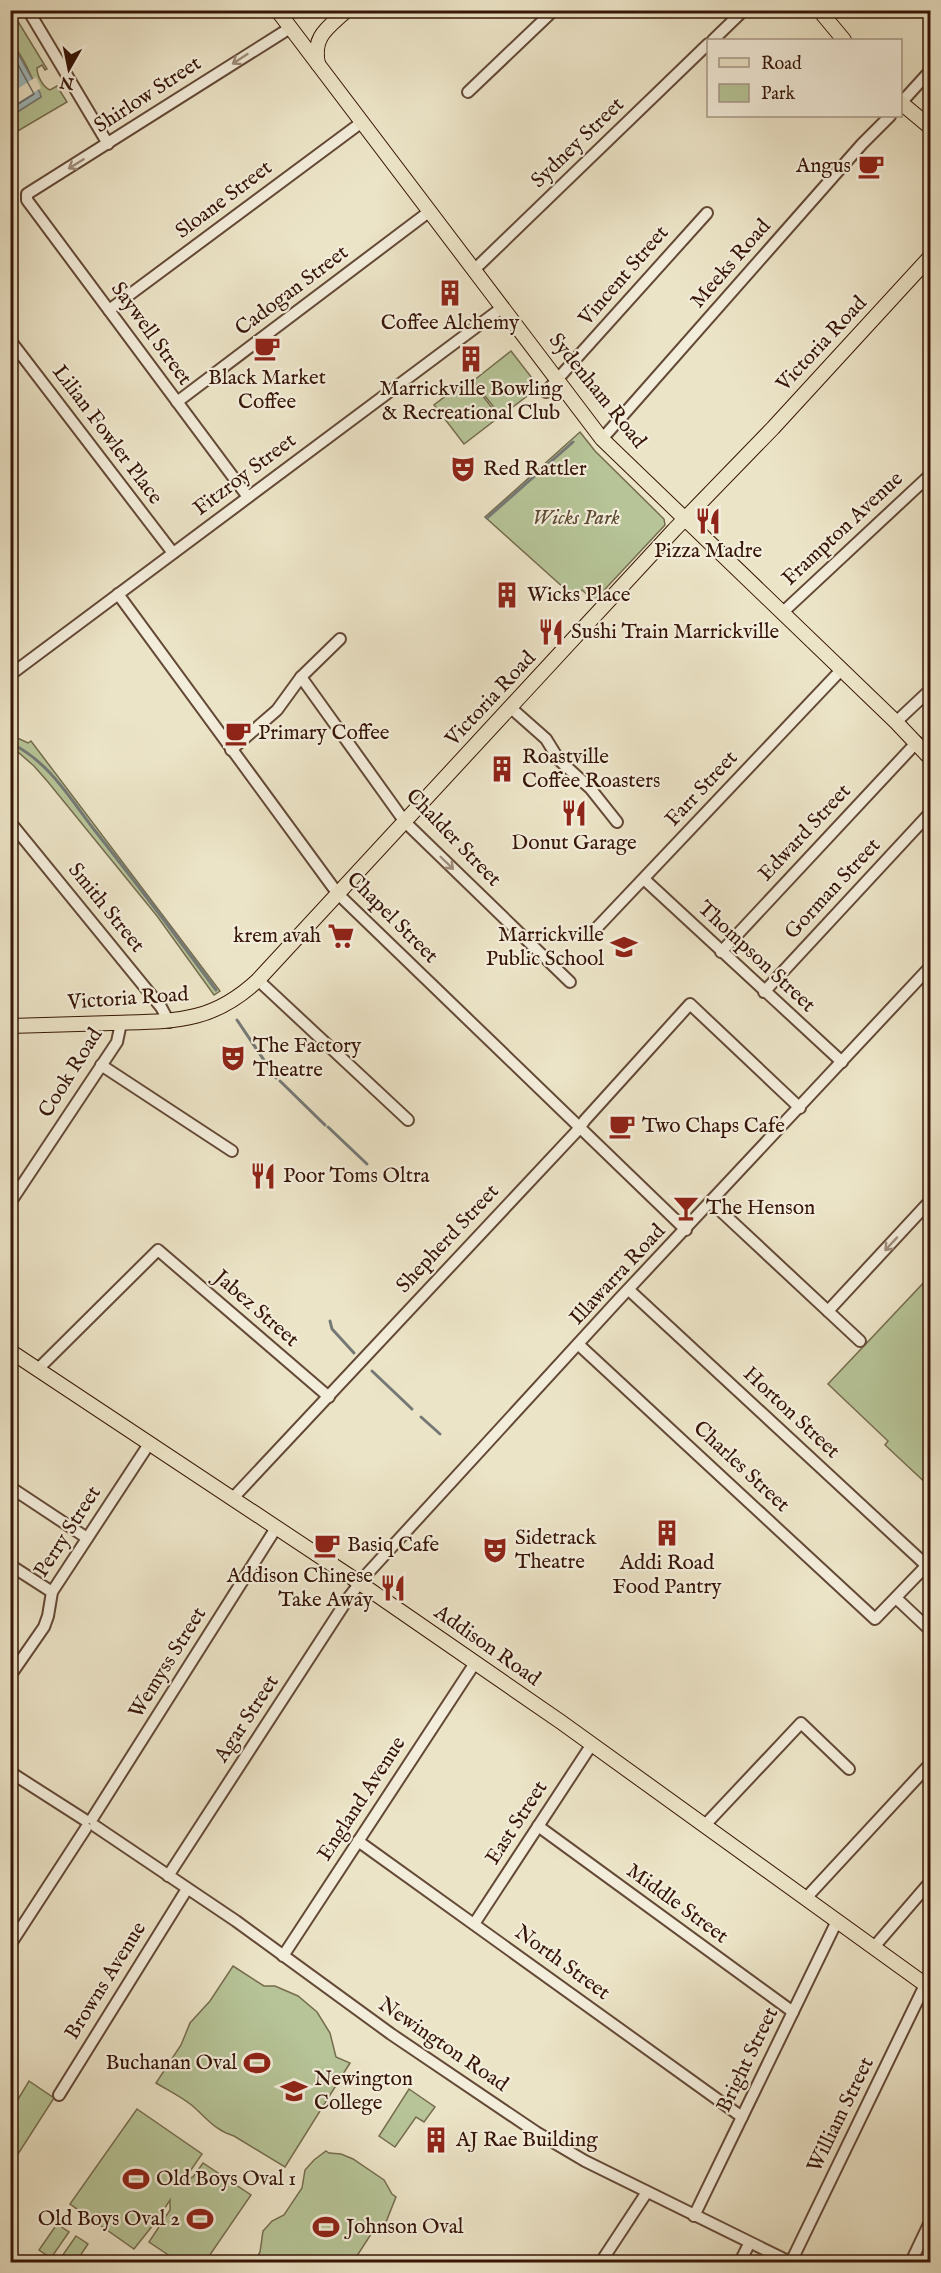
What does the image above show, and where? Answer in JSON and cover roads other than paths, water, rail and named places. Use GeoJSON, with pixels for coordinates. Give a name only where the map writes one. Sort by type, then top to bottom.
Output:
{"type":"FeatureCollection","features":[{"type":"Feature","properties":{"kind":"main road","name":"Sydenham Road"},"geometry":{"type":"LineString","coordinates":[[277,10],[602,439],[897,722],[930,758]]}},
{"type":"Feature","properties":{"kind":"main road"},"geometry":{"type":"LineString","coordinates":[[319,66],[317,49],[320,36],[347,10]]}},
{"type":"Feature","properties":{"kind":"main road"},"geometry":{"type":"LineString","coordinates":[[819,10],[843,39]]}},
{"type":"Feature","properties":{"kind":"main road"},"geometry":{"type":"LineString","coordinates":[[291,30],[308,37],[320,36]]}},
{"type":"Feature","properties":{"kind":"main road"},"geometry":{"type":"LineString","coordinates":[[902,104],[930,127]]}},
{"type":"Feature","properties":{"kind":"main road","name":"Victoria Road"},"geometry":{"type":"LineString","coordinates":[[10,1026],[169,1022],[189,1019],[220,1008],[241,996],[930,257]]}},
{"type":"Feature","properties":{"kind":"main road","name":"Addison Road"},"geometry":{"type":"LineString","coordinates":[[10,1351],[475,1662],[928,1986]]}},
{"type":"Feature","properties":{"kind":"street"},"geometry":{"type":"LineString","coordinates":[[27,10],[108,144]]}},
{"type":"Feature","properties":{"kind":"street"},"geometry":{"type":"LineString","coordinates":[[468,92],[554,10]]}},
{"type":"Feature","properties":{"kind":"street"},"geometry":{"type":"LineString","coordinates":[[713,39],[744,10]]}},
{"type":"Feature","properties":{"kind":"street","name":"Shirlow Street"},"geometry":{"type":"LineString","coordinates":[[27,194],[291,30]]}},
{"type":"Feature","properties":{"kind":"street","name":"Sydney Street"},"geometry":{"type":"LineString","coordinates":[[475,269],[707,45]]}},
{"type":"Feature","properties":{"kind":"street"},"geometry":{"type":"LineString","coordinates":[[902,102],[930,71]]}},
{"type":"Feature","properties":{"kind":"street","name":"Meeks Road"},"geometry":{"type":"LineString","coordinates":[[602,439],[855,152],[889,117]]}},
{"type":"Feature","properties":{"kind":"street","name":"Sloane Street"},"geometry":{"type":"LineString","coordinates":[[109,309],[362,122]]}},
{"type":"Feature","properties":{"kind":"street","name":"Saywell Street"},"geometry":{"type":"LineString","coordinates":[[27,194],[27,200],[248,497]]}},
{"type":"Feature","properties":{"kind":"street","name":"Cadogan Street"},"geometry":{"type":"LineString","coordinates":[[177,402],[430,211]]}},
{"type":"Feature","properties":{"kind":"street","name":"Vincent Street"},"geometry":{"type":"LineString","coordinates":[[546,392],[707,213]]}},
{"type":"Feature","properties":{"kind":"street","name":"Fitzroy Street"},"geometry":{"type":"LineString","coordinates":[[10,675],[503,307]]}},
{"type":"Feature","properties":{"kind":"street","name":"Lilian Fowler Place"},"geometry":{"type":"LineString","coordinates":[[10,340],[173,553]]}},
{"type":"Feature","properties":{"kind":"street","name":"Frampton Avenue"},"geometry":{"type":"LineString","coordinates":[[782,613],[930,475]]}},
{"type":"Feature","properties":{"kind":"street","name":"Chapel Street"},"geometry":{"type":"LineString","coordinates":[[118,594],[338,894],[686,1230]]}},
{"type":"Feature","properties":{"kind":"street"},"geometry":{"type":"LineString","coordinates":[[231,750],[277,710],[301,677],[340,639]]}},
{"type":"Feature","properties":{"kind":"street","name":"Farr Street"},"geometry":{"type":"LineString","coordinates":[[590,935],[645,880],[842,669]]}},
{"type":"Feature","properties":{"kind":"street","name":"Chalder Street"},"geometry":{"type":"LineString","coordinates":[[301,677],[405,822],[570,982]]}},
{"type":"Feature","properties":{"kind":"street"},"geometry":{"type":"LineString","coordinates":[[897,722],[930,690]]}},
{"type":"Feature","properties":{"kind":"street"},"geometry":{"type":"LineString","coordinates":[[511,708],[546,739],[559,760],[590,788],[617,822]]}},
{"type":"Feature","properties":{"kind":"street","name":"Edward Street"},"geometry":{"type":"LineString","coordinates":[[721,952],[917,742]]}},
{"type":"Feature","properties":{"kind":"street","name":"Gorman Street"},"geometry":{"type":"LineString","coordinates":[[764,992],[930,813]]}},
{"type":"Feature","properties":{"kind":"street","name":"Smith Street"},"geometry":{"type":"LineString","coordinates":[[10,822],[161,1007],[169,1022]]}},
{"type":"Feature","properties":{"kind":"street","name":"Thompson Street"},"geometry":{"type":"LineString","coordinates":[[645,880],[842,1062]]}},
{"type":"Feature","properties":{"kind":"street","name":"Illawarra Road"},"geometry":{"type":"LineString","coordinates":[[359,1583],[930,967]]}},
{"type":"Feature","properties":{"kind":"street"},"geometry":{"type":"LineString","coordinates":[[258,980],[408,1120]]}},
{"type":"Feature","properties":{"kind":"street","name":"Shepherd Street"},"geometry":{"type":"LineString","coordinates":[[232,1499],[579,1128],[690,1004],[800,1108]]}},
{"type":"Feature","properties":{"kind":"street","name":"Cook Road"},"geometry":{"type":"LineString","coordinates":[[10,1203],[117,1042],[121,1023]]}},
{"type":"Feature","properties":{"kind":"street"},"geometry":{"type":"LineString","coordinates":[[101,1065],[232,1151]]}},
{"type":"Feature","properties":{"kind":"street"},"geometry":{"type":"LineString","coordinates":[[828,1311],[930,1202]]}},
{"type":"Feature","properties":{"kind":"street"},"geometry":{"type":"LineString","coordinates":[[711,1203],[860,1341]]}},
{"type":"Feature","properties":{"kind":"street","name":"Jabez Street"},"geometry":{"type":"LineString","coordinates":[[38,1369],[158,1250],[328,1397]]}},
{"type":"Feature","properties":{"kind":"street","name":"Horton Street"},"geometry":{"type":"LineString","coordinates":[[629,1290],[928,1563]]}},
{"type":"Feature","properties":{"kind":"street","name":"Charles Street"},"geometry":{"type":"LineString","coordinates":[[579,1345],[875,1620],[896,1598]]}},
{"type":"Feature","properties":{"kind":"street","name":"Perry Street"},"geometry":{"type":"LineString","coordinates":[[10,1676],[44,1627],[51,1592],[149,1443]]}},
{"type":"Feature","properties":{"kind":"street"},"geometry":{"type":"LineString","coordinates":[[10,1487],[87,1538]]}},
{"type":"Feature","properties":{"kind":"street","name":"Wemyss Street"},"geometry":{"type":"LineString","coordinates":[[10,1945],[90,1823],[276,1528]]}},
{"type":"Feature","properties":{"kind":"street"},"geometry":{"type":"LineString","coordinates":[[928,1563],[896,1598],[930,1630]]}},
{"type":"Feature","properties":{"kind":"street"},"geometry":{"type":"LineString","coordinates":[[10,1565],[51,1592]]}},
{"type":"Feature","properties":{"kind":"street","name":"Agar Street"},"geometry":{"type":"LineString","coordinates":[[168,1876],[359,1583]]}},
{"type":"Feature","properties":{"kind":"street","name":"England Avenue"},"geometry":{"type":"LineString","coordinates":[[283,1956],[475,1662]]}},
{"type":"Feature","properties":{"kind":"street"},"geometry":{"type":"LineString","coordinates":[[705,1825],[801,1723],[849,1769]]}},
{"type":"Feature","properties":{"kind":"street","name":"East Street"},"geometry":{"type":"LineString","coordinates":[[474,1924],[592,1744]]}},
{"type":"Feature","properties":{"kind":"street"},"geometry":{"type":"LineString","coordinates":[[806,1898],[930,1764]]}},
{"type":"Feature","properties":{"kind":"street","name":"Newington Road"},"geometry":{"type":"LineString","coordinates":[[10,1772],[187,1888],[391,2034],[536,2132],[580,2159],[749,2244],[790,2262]]}},
{"type":"Feature","properties":{"kind":"street","name":"Middle Street"},"geometry":{"type":"LineString","coordinates":[[538,1826],[793,2012]]}},
{"type":"Feature","properties":{"kind":"street","name":"North Street"},"geometry":{"type":"LineString","coordinates":[[358,1841],[742,2117]]}},
{"type":"Feature","properties":{"kind":"street"},"geometry":{"type":"LineString","coordinates":[[874,1947],[930,1882]]}},
{"type":"Feature","properties":{"kind":"street","name":"Browns Avenue"},"geometry":{"type":"LineString","coordinates":[[59,2095],[187,1888]]}},
{"type":"Feature","properties":{"kind":"street","name":"Bright Street"},"geometry":{"type":"LineString","coordinates":[[694,2216],[837,1921]]}},
{"type":"Feature","properties":{"kind":"street","name":"William Street"},"geometry":{"type":"LineString","coordinates":[[790,2262],[928,1986]]}},
{"type":"Feature","properties":{"kind":"street"},"geometry":{"type":"LineString","coordinates":[[601,2262],[647,2192]]}},
{"type":"Feature","properties":{"kind":"street"},"geometry":{"type":"LineString","coordinates":[[911,2262],[930,2222]]}},
{"type":"Feature","properties":{"kind":"street"},"geometry":{"type":"LineString","coordinates":[[740,2262],[749,2244]]}},
{"type":"Feature","properties":{"kind":"water"},"geometry":{"type":"Polygon","coordinates":[[[10,39],[41,97],[11,116],[10,39]]]}},
{"type":"Feature","properties":{"kind":"waterway"},"geometry":{"type":"LineString","coordinates":[[487,518],[573,442]]}},
{"type":"Feature","properties":{"kind":"waterway"},"geometry":{"type":"LineString","coordinates":[[10,743],[24,750],[58,782],[216,990]]}},
{"type":"Feature","properties":{"kind":"waterway"},"geometry":{"type":"LineString","coordinates":[[237,1020],[276,1078]]}},
{"type":"Feature","properties":{"kind":"waterway"},"geometry":{"type":"LineString","coordinates":[[280,1081],[325,1125]]}},
{"type":"Feature","properties":{"kind":"waterway"},"geometry":{"type":"LineString","coordinates":[[328,1127],[367,1164]]}},
{"type":"Feature","properties":{"kind":"waterway"},"geometry":{"type":"LineString","coordinates":[[330,1321],[332,1329]]}},
{"type":"Feature","properties":{"kind":"waterway"},"geometry":{"type":"LineString","coordinates":[[333,1330],[354,1353]]}},
{"type":"Feature","properties":{"kind":"waterway"},"geometry":{"type":"LineString","coordinates":[[372,1371],[412,1409]]}},
{"type":"Feature","properties":{"kind":"waterway"},"geometry":{"type":"LineString","coordinates":[[421,1417],[440,1434]]}},
{"type":"Feature","properties":{"kind":"place","name":"Angus"},"geometry":{"type":"Point","coordinates":[871,166]}},
{"type":"Feature","properties":{"kind":"place","name":"Coffee Alchemy"},"geometry":{"type":"Point","coordinates":[450,293]}},
{"type":"Feature","properties":{"kind":"place","name":"Black Market Coffee"},"geometry":{"type":"Point","coordinates":[267,348]}},
{"type":"Feature","properties":{"kind":"place","name":"Marrickville Bowling & Recreational Club"},"geometry":{"type":"Point","coordinates":[471,359]}},
{"type":"Feature","properties":{"kind":"place","name":"Red Rattler"},"geometry":{"type":"Point","coordinates":[463,469]}},
{"type":"Feature","properties":{"kind":"place","name":"Pizza Madre"},"geometry":{"type":"Point","coordinates":[708,521]}},
{"type":"Feature","properties":{"kind":"place","name":"Wicks Place"},"geometry":{"type":"Point","coordinates":[507,595]}},
{"type":"Feature","properties":{"kind":"place","name":"Sushi Train Marrickville"},"geometry":{"type":"Point","coordinates":[551,632]}},
{"type":"Feature","properties":{"kind":"place","name":"Primary Coffee"},"geometry":{"type":"Point","coordinates":[238,733]}},
{"type":"Feature","properties":{"kind":"place","name":"Roastville Coffee Roasters"},"geometry":{"type":"Point","coordinates":[502,769]}},
{"type":"Feature","properties":{"kind":"place","name":"Donut Garage"},"geometry":{"type":"Point","coordinates":[574,813]}},
{"type":"Feature","properties":{"kind":"place","name":"krem avah"},"geometry":{"type":"Point","coordinates":[341,936]}},
{"type":"Feature","properties":{"kind":"place","name":"Marrickville Public School"},"geometry":{"type":"Point","coordinates":[624,947]}},
{"type":"Feature","properties":{"kind":"place","name":"The Factory Theatre"},"geometry":{"type":"Point","coordinates":[233,1058]}},
{"type":"Feature","properties":{"kind":"place","name":"Two Chaps Cafe"},"geometry":{"type":"Point","coordinates":[622,1126]}},
{"type":"Feature","properties":{"kind":"place","name":"Poor Toms Oltra"},"geometry":{"type":"Point","coordinates":[263,1176]}},
{"type":"Feature","properties":{"kind":"place","name":"The Henson"},"geometry":{"type":"Point","coordinates":[686,1208]}},
{"type":"Feature","properties":{"kind":"place","name":"Addi Road Food Pantry"},"geometry":{"type":"Point","coordinates":[667,1533]}},
{"type":"Feature","properties":{"kind":"place","name":"Basiq Cafe"},"geometry":{"type":"Point","coordinates":[327,1545]}},
{"type":"Feature","properties":{"kind":"place","name":"Sidetrack Theatre"},"geometry":{"type":"Point","coordinates":[495,1550]}},
{"type":"Feature","properties":{"kind":"place","name":"Addison Chinese Take Away"},"geometry":{"type":"Point","coordinates":[393,1588]}},
{"type":"Feature","properties":{"kind":"place","name":"Buchanan Oval"},"geometry":{"type":"Point","coordinates":[257,2063]}},
{"type":"Feature","properties":{"kind":"place","name":"Newington College"},"geometry":{"type":"Point","coordinates":[294,2091]}},
{"type":"Feature","properties":{"kind":"place","name":"AJ Rae Building"},"geometry":{"type":"Point","coordinates":[436,2140]}},
{"type":"Feature","properties":{"kind":"place","name":"Old Boys Oval 1"},"geometry":{"type":"Point","coordinates":[136,2179]}},
{"type":"Feature","properties":{"kind":"place","name":"Old Boys Oval 2"},"geometry":{"type":"Point","coordinates":[200,2219]}},
{"type":"Feature","properties":{"kind":"place","name":"Johnson Oval"},"geometry":{"type":"Point","coordinates":[326,2227]}},
{"type":"Feature","properties":{"kind":"park label","name":"Wicks Park"},"geometry":{"type":"Point","coordinates":[576,518]}}]}
